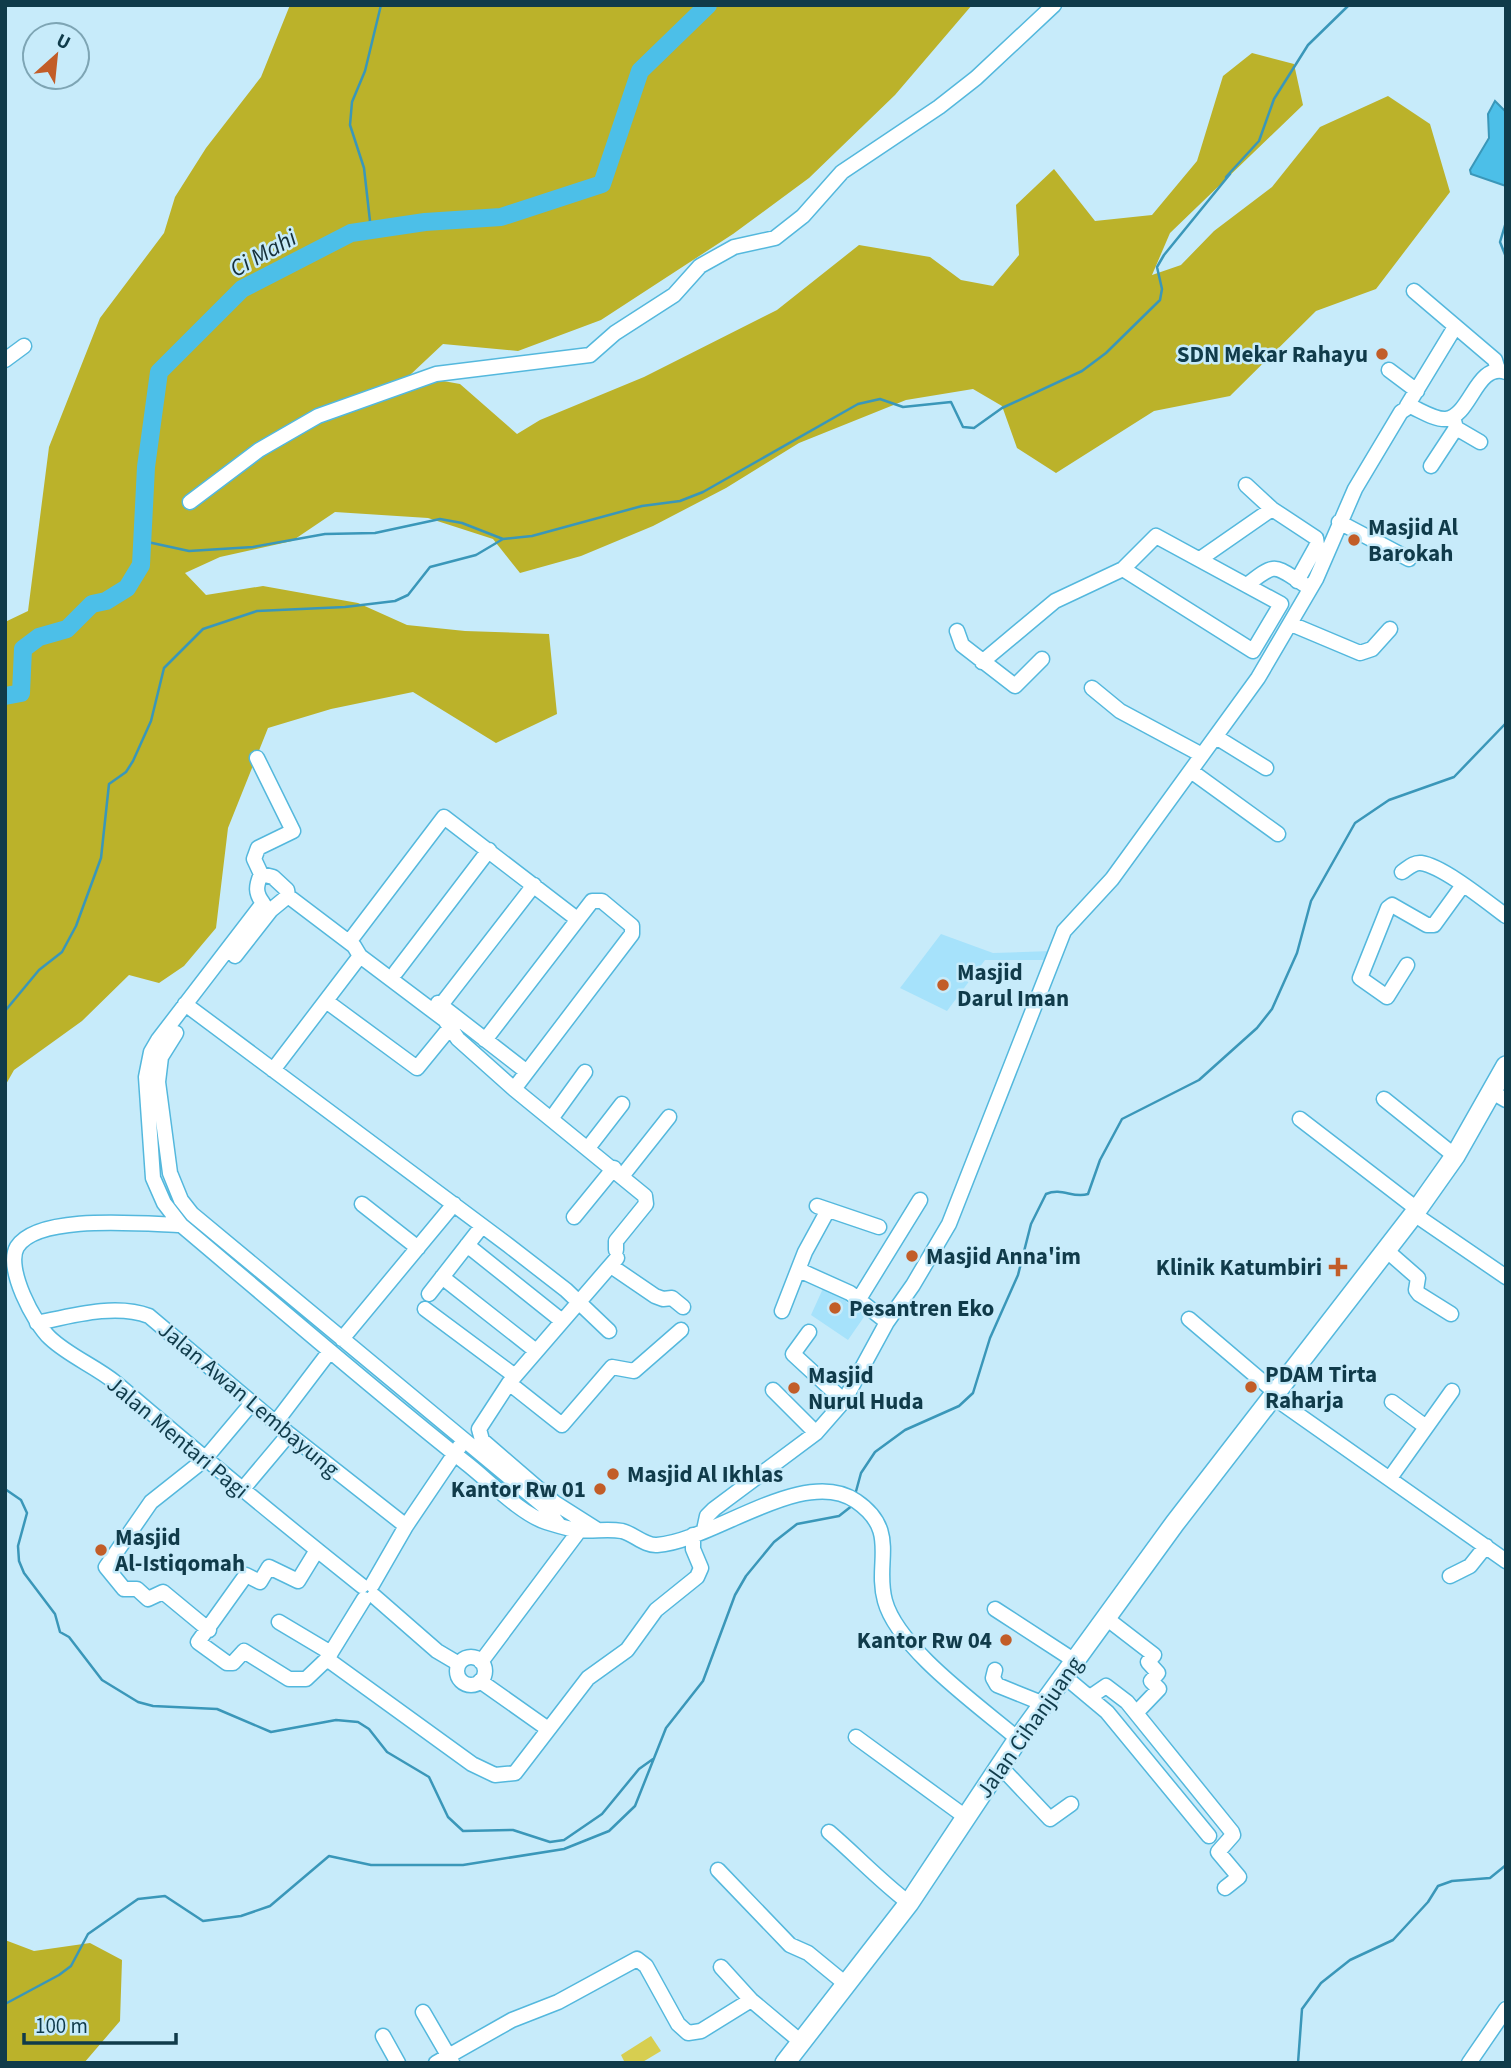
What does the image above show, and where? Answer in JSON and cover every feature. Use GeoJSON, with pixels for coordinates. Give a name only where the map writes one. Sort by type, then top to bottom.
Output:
{"type":"FeatureCollection","features":[{"type":"Feature","properties":{"kind":"main road","name":"Jalan Cihanjuang"},"geometry":{"type":"LineString","coordinates":[[785,2063],[909,1903],[1018,1739],[1106,1618],[1274,1394],[1416,1212],[1499,1096],[1506,1066]]}},
{"type":"Feature","properties":{"kind":"street"},"geometry":{"type":"LineString","coordinates":[[190,502],[259,450],[318,416],[436,374],[590,355],[615,333],[674,295],[700,266],[734,247],[775,238],[803,216],[842,172],[939,107],[976,78],[1054,5]]}},
{"type":"Feature","properties":{"kind":"street"},"geometry":{"type":"LineString","coordinates":[[1414,291],[1495,360],[1502,371],[1489,373],[1454,422],[1431,466]]}},
{"type":"Feature","properties":{"kind":"street"},"geometry":{"type":"LineString","coordinates":[[279,1622],[329,1656],[472,1764],[495,1775],[515,1773],[588,1678],[627,1650],[656,1610],[701,1572],[693,1549],[707,1516],[816,1433],[844,1401],[887,1322],[913,1285],[949,1223],[1064,931],[1112,879],[1258,678],[1311,589],[1355,489],[1418,391],[1455,327]]}},
{"type":"Feature","properties":{"kind":"street"},"geometry":{"type":"LineString","coordinates":[[5,359],[24,345]]}},
{"type":"Feature","properties":{"kind":"street"},"geometry":{"type":"LineString","coordinates":[[1389,370],[1418,391]]}},
{"type":"Feature","properties":{"kind":"street"},"geometry":{"type":"LineString","coordinates":[[1408,406],[1454,422],[1480,442]]}},
{"type":"Feature","properties":{"kind":"street"},"geometry":{"type":"LineString","coordinates":[[1246,485],[1272,509],[1316,538],[1317,545],[1297,581]]}},
{"type":"Feature","properties":{"kind":"street"},"geometry":{"type":"LineString","coordinates":[[1200,559],[1272,509]]}},
{"type":"Feature","properties":{"kind":"street"},"geometry":{"type":"LineString","coordinates":[[1339,522],[1409,559]]}},
{"type":"Feature","properties":{"kind":"street"},"geometry":{"type":"LineString","coordinates":[[982,662],[1055,601],[1123,569],[1156,536],[1281,604],[1264,638],[1253,651],[1123,569]]}},
{"type":"Feature","properties":{"kind":"street"},"geometry":{"type":"LineString","coordinates":[[1247,585],[1268,567],[1276,568],[1311,589]]}},
{"type":"Feature","properties":{"kind":"street"},"geometry":{"type":"LineString","coordinates":[[1291,624],[1360,653],[1372,649],[1390,629]]}},
{"type":"Feature","properties":{"kind":"street"},"geometry":{"type":"LineString","coordinates":[[957,631],[962,645],[1015,687],[1042,659]]}},
{"type":"Feature","properties":{"kind":"street"},"geometry":{"type":"LineString","coordinates":[[1092,688],[1120,711],[1202,755]]}},
{"type":"Feature","properties":{"kind":"street"},"geometry":{"type":"LineString","coordinates":[[1216,737],[1266,768]]}},
{"type":"Feature","properties":{"kind":"street"},"geometry":{"type":"LineString","coordinates":[[257,758],[293,831],[258,848],[254,859],[261,874],[257,895],[267,906]]}},
{"type":"Feature","properties":{"kind":"street"},"geometry":{"type":"LineString","coordinates":[[1191,771],[1279,834]]}},
{"type":"Feature","properties":{"kind":"street"},"geometry":{"type":"LineString","coordinates":[[273,1070],[326,1001],[354,948],[444,817],[577,919]]}},
{"type":"Feature","properties":{"kind":"street"},"geometry":{"type":"LineString","coordinates":[[396,972],[489,850]]}},
{"type":"Feature","properties":{"kind":"street"},"geometry":{"type":"LineString","coordinates":[[1402,873],[1420,862],[1463,885],[1506,916]]}},
{"type":"Feature","properties":{"kind":"street"},"geometry":{"type":"LineString","coordinates":[[261,874],[273,877],[288,890],[288,896]]}},
{"type":"Feature","properties":{"kind":"street"},"geometry":{"type":"LineString","coordinates":[[441,1006],[534,885]]}},
{"type":"Feature","properties":{"kind":"street"},"geometry":{"type":"LineString","coordinates":[[1407,965],[1387,997],[1360,978],[1388,908],[1392,905],[1427,925],[1434,925],[1463,885]]}},
{"type":"Feature","properties":{"kind":"street"},"geometry":{"type":"LineString","coordinates":[[288,896],[454,1022],[485,1040],[527,1072]]}},
{"type":"Feature","properties":{"kind":"street"},"geometry":{"type":"LineString","coordinates":[[288,896],[267,906],[189,1007],[153,1065],[153,1178],[164,1203],[181,1225],[534,1517],[579,1531],[596,1529],[624,1532],[656,1546],[699,1533],[789,1498],[823,1490],[856,1500],[871,1515],[885,1539],[884,1601],[894,1623],[951,1684],[1018,1739]]}},
{"type":"Feature","properties":{"kind":"street"},"geometry":{"type":"LineString","coordinates":[[485,1040],[590,903],[597,900],[628,922],[633,931],[514,1088]]}},
{"type":"Feature","properties":{"kind":"street"},"geometry":{"type":"LineString","coordinates":[[354,948],[366,949],[441,1006],[454,1022],[458,1040],[645,1196],[646,1204],[616,1241],[615,1258],[512,1380],[481,1422],[479,1434],[482,1440],[555,1503],[596,1529]]}},
{"type":"Feature","properties":{"kind":"street"},"geometry":{"type":"LineString","coordinates":[[326,1001],[417,1068],[454,1022]]}},
{"type":"Feature","properties":{"kind":"street"},"geometry":{"type":"LineString","coordinates":[[189,1007],[566,1290],[609,1331]]}},
{"type":"Feature","properties":{"kind":"street"},"geometry":{"type":"LineString","coordinates":[[153,1065],[170,1173],[181,1200],[191,1214],[545,1507],[560,1526]]}},
{"type":"Feature","properties":{"kind":"street"},"geometry":{"type":"LineString","coordinates":[[551,1119],[585,1072]]}},
{"type":"Feature","properties":{"kind":"street"},"geometry":{"type":"LineString","coordinates":[[1384,1098],[1455,1156]]}},
{"type":"Feature","properties":{"kind":"street"},"geometry":{"type":"LineString","coordinates":[[588,1148],[622,1104]]}},
{"type":"Feature","properties":{"kind":"street"},"geometry":{"type":"LineString","coordinates":[[574,1217],[668,1117]]}},
{"type":"Feature","properties":{"kind":"street"},"geometry":{"type":"LineString","coordinates":[[1300,1119],[1416,1212],[1506,1277]]}},
{"type":"Feature","properties":{"kind":"street"},"geometry":{"type":"LineString","coordinates":[[859,1299],[920,1200]]}},
{"type":"Feature","properties":{"kind":"street"},"geometry":{"type":"LineString","coordinates":[[362,1205],[418,1248]]}},
{"type":"Feature","properties":{"kind":"street"},"geometry":{"type":"LineString","coordinates":[[342,1339],[454,1205]]}},
{"type":"Feature","properties":{"kind":"street"},"geometry":{"type":"LineString","coordinates":[[782,1311],[823,1208],[879,1227]]}},
{"type":"Feature","properties":{"kind":"street","name":"Jalan Mentari Pagi"},"geometry":{"type":"LineString","coordinates":[[181,1225],[118,1222],[45,1228],[33,1233],[17,1248],[14,1259],[24,1298],[37,1322],[50,1338],[113,1381],[204,1460],[437,1651],[458,1664]]}},
{"type":"Feature","properties":{"kind":"street"},"geometry":{"type":"LineString","coordinates":[[429,1294],[479,1230]]}},
{"type":"Feature","properties":{"kind":"street"},"geometry":{"type":"LineString","coordinates":[[467,1245],[562,1321]]}},
{"type":"Feature","properties":{"kind":"street"},"geometry":{"type":"LineString","coordinates":[[1386,1250],[1418,1278],[1416,1290],[1419,1294],[1451,1314]]}},
{"type":"Feature","properties":{"kind":"street"},"geometry":{"type":"LineString","coordinates":[[615,1258],[655,1296],[663,1300],[672,1298],[683,1307]]}},
{"type":"Feature","properties":{"kind":"street"},"geometry":{"type":"LineString","coordinates":[[799,1270],[859,1299],[861,1305],[887,1322]]}},
{"type":"Feature","properties":{"kind":"street"},"geometry":{"type":"LineString","coordinates":[[442,1278],[536,1351]]}},
{"type":"Feature","properties":{"kind":"street"},"geometry":{"type":"LineString","coordinates":[[425,1310],[512,1380],[562,1425],[612,1367],[634,1371],[681,1330]]}},
{"type":"Feature","properties":{"kind":"street","name":"Jalan Awan Lembayung"},"geometry":{"type":"LineString","coordinates":[[37,1322],[81,1314],[140,1312],[157,1322],[252,1403],[406,1526]]}},
{"type":"Feature","properties":{"kind":"street"},"geometry":{"type":"LineString","coordinates":[[1189,1319],[1274,1394],[1506,1561]]}},
{"type":"Feature","properties":{"kind":"street"},"geometry":{"type":"LineString","coordinates":[[809,1332],[793,1354],[844,1401]]}},
{"type":"Feature","properties":{"kind":"street"},"geometry":{"type":"LineString","coordinates":[[276,1422],[330,1350],[332,1339],[342,1339]]}},
{"type":"Feature","properties":{"kind":"street"},"geometry":{"type":"LineString","coordinates":[[773,1390],[816,1433]]}},
{"type":"Feature","properties":{"kind":"street"},"geometry":{"type":"LineString","coordinates":[[1390,1478],[1452,1391]]}},
{"type":"Feature","properties":{"kind":"street"},"geometry":{"type":"LineString","coordinates":[[1392,1402],[1426,1427]]}},
{"type":"Feature","properties":{"kind":"street"},"geometry":{"type":"LineString","coordinates":[[209,1630],[163,1592],[148,1599],[136,1589],[124,1589],[106,1567],[151,1502],[204,1460],[252,1403]]}},
{"type":"Feature","properties":{"kind":"street"},"geometry":{"type":"LineString","coordinates":[[242,1490],[289,1433]]}},
{"type":"Feature","properties":{"kind":"street"},"geometry":{"type":"LineString","coordinates":[[317,1550],[298,1581],[269,1567],[260,1582],[246,1575],[198,1642],[228,1663],[233,1663],[244,1651],[282,1675],[298,1680],[306,1679],[329,1656],[406,1526],[465,1440]]}},
{"type":"Feature","properties":{"kind":"street"},"geometry":{"type":"LineString","coordinates":[[481,1661],[579,1531]]}},
{"type":"Feature","properties":{"kind":"street"},"geometry":{"type":"LineString","coordinates":[[1450,1576],[1470,1566],[1486,1546]]}},
{"type":"Feature","properties":{"kind":"street"},"geometry":{"type":"LineString","coordinates":[[995,1609],[1069,1669],[1209,1836]]}},
{"type":"Feature","properties":{"kind":"street"},"geometry":{"type":"LineString","coordinates":[[1106,1618],[1154,1655],[1148,1662],[1158,1673],[1151,1681],[1160,1689],[1136,1713]]}},
{"type":"Feature","properties":{"kind":"street"},"geometry":{"type":"LineString","coordinates":[[469,1657],[481,1661],[485,1669],[480,1681],[473,1685],[464,1683],[458,1677],[458,1664],[469,1657]]}},
{"type":"Feature","properties":{"kind":"street"},"geometry":{"type":"LineString","coordinates":[[995,1670],[993,1678],[997,1685],[1044,1704]]}},
{"type":"Feature","properties":{"kind":"street"},"geometry":{"type":"LineString","coordinates":[[480,1681],[548,1730]]}},
{"type":"Feature","properties":{"kind":"street"},"geometry":{"type":"LineString","coordinates":[[1090,1697],[1106,1686],[1136,1713],[1231,1832],[1233,1835],[1218,1852],[1239,1877],[1225,1888]]}},
{"type":"Feature","properties":{"kind":"street"},"geometry":{"type":"LineString","coordinates":[[856,1737],[967,1818]]}},
{"type":"Feature","properties":{"kind":"street"},"geometry":{"type":"LineString","coordinates":[[1000,1766],[1050,1819],[1071,1804]]}},
{"type":"Feature","properties":{"kind":"street"},"geometry":{"type":"LineString","coordinates":[[829,1832],[860,1858],[871,1874],[909,1903]]}},
{"type":"Feature","properties":{"kind":"street"},"geometry":{"type":"LineString","coordinates":[[718,1870],[790,1945],[808,1953],[847,1985]]}},
{"type":"Feature","properties":{"kind":"street"},"geometry":{"type":"LineString","coordinates":[[423,2012],[446,2060],[512,2020],[558,2002],[637,1959],[646,1966],[678,2024],[688,2032],[701,2031],[751,2000]]}},
{"type":"Feature","properties":{"kind":"street"},"geometry":{"type":"LineString","coordinates":[[721,1967],[751,2000],[801,2042]]}},
{"type":"Feature","properties":{"kind":"street"},"geometry":{"type":"LineString","coordinates":[[1469,2063],[1506,2009]]}},
{"type":"Feature","properties":{"kind":"street"},"geometry":{"type":"LineString","coordinates":[[383,2036],[398,2063]]}},
{"type":"Feature","properties":{"kind":"shaded area"},"geometry":{"type":"Polygon","coordinates":[[[290,5],[972,5],[895,95],[809,178],[733,234],[601,320],[518,351],[443,344],[410,375],[460,384],[517,434],[540,420],[644,377],[777,310],[859,245],[930,257],[961,280],[993,286],[1019,255],[1016,205],[1054,169],[1095,221],[1152,215],[1197,161],[1223,76],[1252,53],[1294,64],[1303,105],[1170,233],[1152,275],[1181,265],[1214,231],[1272,187],[1320,127],[1388,96],[1430,124],[1450,192],[1376,289],[1316,311],[1230,396],[1154,411],[1056,473],[1017,448],[1002,406],[973,389],[906,400],[799,443],[726,488],[653,526],[581,556],[520,573],[493,539],[428,518],[335,512],[292,541],[220,557],[185,573],[206,595],[263,586],[358,603],[407,625],[465,631],[549,634],[557,714],[496,743],[413,692],[331,709],[268,728],[228,828],[216,928],[184,966],[159,983],[129,975],[82,1021],[14,1070],[5,1086],[5,622],[28,611],[49,447],[100,318],[164,233],[175,197],[206,148],[261,77],[290,5]]]}},
{"type":"Feature","properties":{"kind":"shaded area"},"geometry":{"type":"Polygon","coordinates":[[[1495,101],[1506,112],[1506,186],[1471,174],[1470,170],[1489,138],[1488,114],[1495,101]]]}},
{"type":"Feature","properties":{"kind":"shaded area"},"geometry":{"type":"Polygon","coordinates":[[[941,934],[993,953],[1051,951],[1048,960],[985,960],[947,1011],[900,988],[941,934]]]}},
{"type":"Feature","properties":{"kind":"shaded area","name":"Pesantren Eko"},"geometry":{"type":"Polygon","coordinates":[[[825,1284],[848,1297],[846,1302],[866,1314],[848,1340],[811,1315],[825,1284]]]}},
{"type":"Feature","properties":{"kind":"shaded area"},"geometry":{"type":"Polygon","coordinates":[[[5,1940],[34,1951],[90,1943],[122,1960],[120,2021],[84,2063],[5,2063],[5,1940]]]}},
{"type":"Feature","properties":{"kind":"shaded area"},"geometry":{"type":"Polygon","coordinates":[[[651,2036],[661,2051],[641,2063],[625,2063],[621,2055],[651,2036]]]}},
{"type":"Feature","properties":{"kind":"waterway"},"geometry":{"type":"LineString","coordinates":[[371,230],[364,168],[350,125],[352,102],[365,71],[381,5]]}},
{"type":"Feature","properties":{"kind":"waterway","name":"Ci Mahi"},"geometry":{"type":"LineString","coordinates":[[5,696],[21,693],[23,649],[39,637],[67,629],[92,604],[106,601],[127,588],[141,565],[146,467],[159,372],[242,289],[351,233],[425,222],[501,217],[602,184],[640,71],[708,5]]}},
{"type":"Feature","properties":{"kind":"waterway"},"geometry":{"type":"LineString","coordinates":[[143,541],[189,551],[253,547],[325,534],[375,533],[440,519],[462,523],[503,539],[532,536],[642,506],[680,501],[703,492],[858,404],[880,399],[903,407],[951,402],[963,427],[974,428],[1002,408],[1082,371],[1106,353],[1160,300],[1162,289],[1157,267],[1164,255],[1230,174],[1226,177],[1259,141],[1274,99],[1308,45],[1349,5]]}},
{"type":"Feature","properties":{"kind":"waterway"},"geometry":{"type":"LineString","coordinates":[[1506,222],[1500,242],[1506,257]]}},
{"type":"Feature","properties":{"kind":"waterway"},"geometry":{"type":"LineString","coordinates":[[5,1011],[39,970],[62,952],[76,926],[101,858],[109,784],[126,772],[133,761],[151,721],[164,668],[203,629],[257,611],[345,607],[395,601],[408,595],[430,567],[476,555],[503,539]]}},
{"type":"Feature","properties":{"kind":"waterway"},"geometry":{"type":"LineString","coordinates":[[5,688],[23,689]]}},
{"type":"Feature","properties":{"kind":"waterway"},"geometry":{"type":"LineString","coordinates":[[855,1495],[861,1473],[875,1452],[905,1430],[959,1406],[973,1393],[990,1338],[1018,1275],[1031,1224],[1046,1194],[1088,1194],[1100,1160],[1122,1119],[1199,1080],[1257,1028],[1272,1009],[1297,953],[1311,901],[1355,823],[1389,800],[1454,777],[1506,723]]}},
{"type":"Feature","properties":{"kind":"waterway"},"geometry":{"type":"LineString","coordinates":[[5,1489],[21,1500],[27,1513],[18,1546],[19,1561],[24,1573],[55,1614],[60,1632],[69,1637],[102,1680],[138,1702],[153,1706],[217,1709],[271,1732],[336,1720],[358,1722],[369,1729],[387,1752],[429,1777],[448,1817],[463,1831],[513,1830],[550,1842],[564,1840],[602,1814],[639,1769],[653,1759]]}},
{"type":"Feature","properties":{"kind":"waterway"},"geometry":{"type":"LineString","coordinates":[[5,2004],[71,1966],[88,1934],[138,1899],[165,1896],[203,1921],[241,1916],[270,1906],[329,1856],[371,1865],[463,1865],[564,1849],[609,1831],[635,1806],[666,1728],[703,1681],[735,1595],[746,1576],[774,1542],[797,1524],[839,1516],[853,1505]]}},
{"type":"Feature","properties":{"kind":"waterway"},"geometry":{"type":"LineString","coordinates":[[1298,2063],[1302,2009],[1321,1983],[1350,1960],[1393,1940],[1428,1902],[1438,1886],[1452,1881],[1490,1878],[1506,1865]]}},
{"type":"Feature","properties":{"kind":"place","name":"SDN Mekar Rahayu"},"geometry":{"type":"Point","coordinates":[1382,354]}},
{"type":"Feature","properties":{"kind":"place","name":"Masjid Al Barokah"},"geometry":{"type":"Point","coordinates":[1354,540]}},
{"type":"Feature","properties":{"kind":"place","name":"Masjid Darul Iman"},"geometry":{"type":"Point","coordinates":[943,985]}},
{"type":"Feature","properties":{"kind":"place","name":"Masjid Anna'im"},"geometry":{"type":"Point","coordinates":[912,1256]}},
{"type":"Feature","properties":{"kind":"place","name":"Klinik Katumbiri"},"geometry":{"type":"Point","coordinates":[1338,1267]}},
{"type":"Feature","properties":{"kind":"place","name":"Pesantren Eko"},"geometry":{"type":"Point","coordinates":[835,1308]}},
{"type":"Feature","properties":{"kind":"place","name":"PDAM Tirta Raharja"},"geometry":{"type":"Point","coordinates":[1251,1387]}},
{"type":"Feature","properties":{"kind":"place","name":"Masjid Nurul Huda"},"geometry":{"type":"Point","coordinates":[794,1388]}},
{"type":"Feature","properties":{"kind":"place","name":"Masjid Al Ikhlas"},"geometry":{"type":"Point","coordinates":[613,1474]}},
{"type":"Feature","properties":{"kind":"place","name":"Kantor Rw 01"},"geometry":{"type":"Point","coordinates":[600,1489]}},
{"type":"Feature","properties":{"kind":"place","name":"Masjid Al-Istiqomah"},"geometry":{"type":"Point","coordinates":[101,1550]}},
{"type":"Feature","properties":{"kind":"place","name":"Kantor Rw 04"},"geometry":{"type":"Point","coordinates":[1006,1640]}}]}
